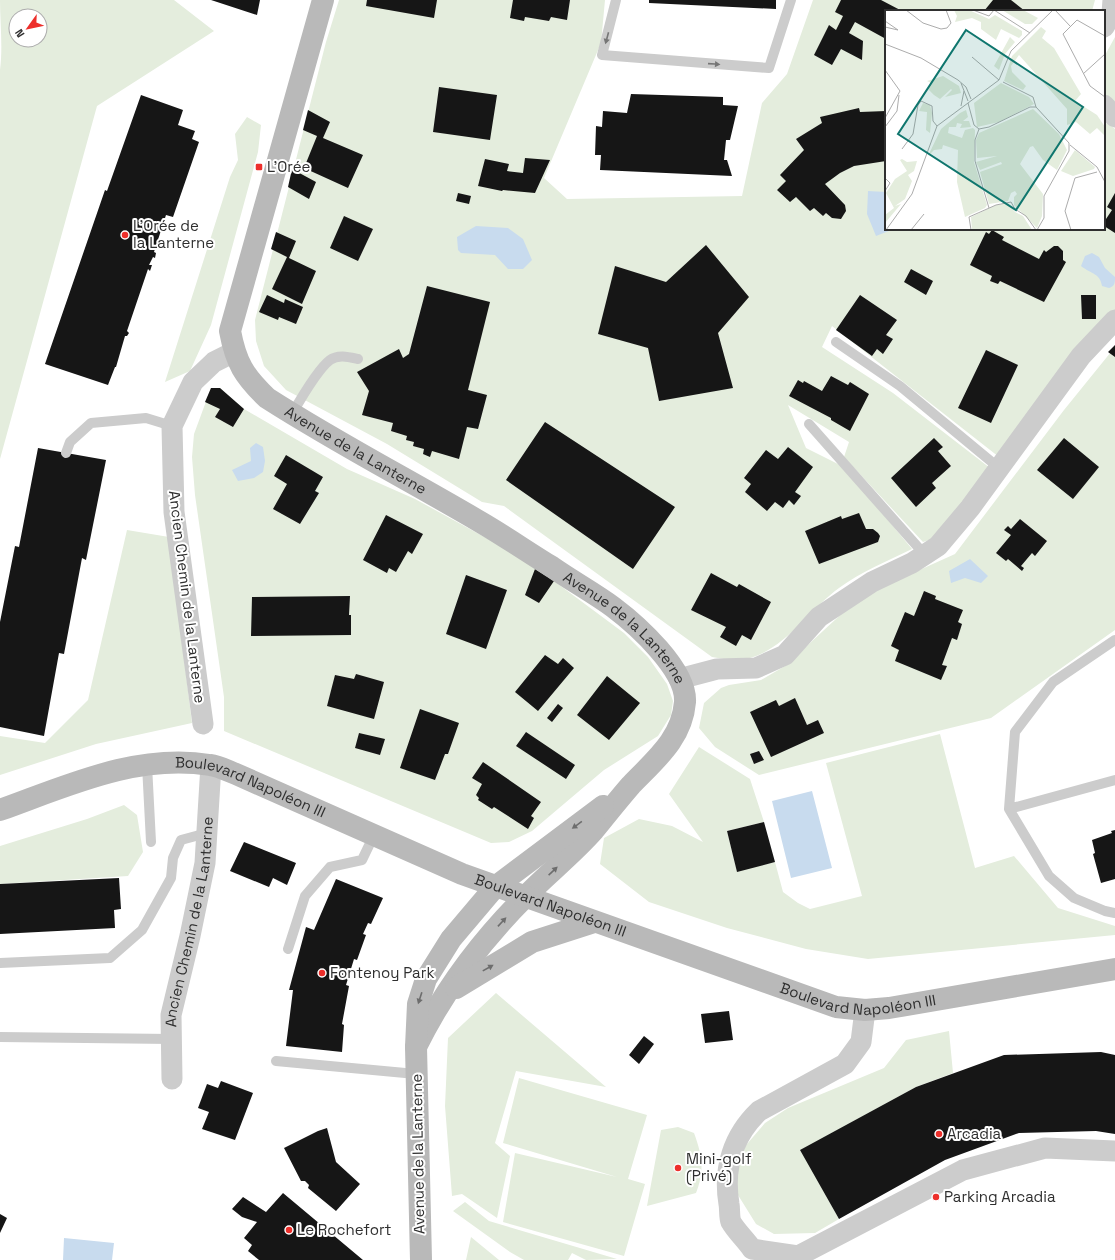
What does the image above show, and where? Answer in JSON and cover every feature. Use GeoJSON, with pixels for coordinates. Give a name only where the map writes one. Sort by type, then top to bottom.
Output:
{"type":"FeatureCollection","features":[{"type":"Feature","properties":{"kind":"main road","name":"Avenue de la Lanterne"},"geometry":{"type":"LineString","coordinates":[[323,0],[230,331],[234,352],[251,383],[267,398],[292,414],[485,524],[613,607],[664,654],[679,679],[685,698],[682,720],[674,738],[656,761],[631,785],[495,887],[451,939],[426,979],[418,1004],[416,1047],[421,1260]]}},
{"type":"Feature","properties":{"kind":"main road","name":"Boulevard Napoléon III"},"geometry":{"type":"LineString","coordinates":[[0,810],[112,770],[176,762],[211,765],[236,774],[441,866],[495,887],[836,1007],[865,1010],[889,1008],[1115,969]]}},
{"type":"Feature","properties":{"kind":"main road","name":"Avenue de la Lanterne"},"geometry":{"type":"LineString","coordinates":[[416,1047],[444,997],[460,973],[496,928],[524,897],[592,833],[631,785]]}},
{"type":"Feature","properties":{"kind":"main road"},"geometry":{"type":"LineString","coordinates":[[444,997],[480,972],[532,942],[594,922]]}},
{"type":"Feature","properties":{"kind":"street"},"geometry":{"type":"LineString","coordinates":[[1105,26],[1112,13],[1113,0]]}},
{"type":"Feature","properties":{"kind":"street"},"geometry":{"type":"LineString","coordinates":[[1105,105],[1115,117]]}},
{"type":"Feature","properties":{"kind":"street"},"geometry":{"type":"LineString","coordinates":[[679,679],[717,669],[756,668],[785,655],[819,617],[872,582],[912,564],[938,546],[970,508],[1076,361],[1115,320]]}},
{"type":"Feature","properties":{"kind":"street","name":"Ancien Chemin de la Lanterne"},"geometry":{"type":"LineString","coordinates":[[203,724],[174,512],[172,426],[193,382],[214,362],[234,352]]}},
{"type":"Feature","properties":{"kind":"street","name":"Ancien Chemin de la Lanterne"},"geometry":{"type":"LineString","coordinates":[[172,1079],[171,1015],[203,870],[211,765]]}},
{"type":"Feature","properties":{"kind":"street"},"geometry":{"type":"LineString","coordinates":[[865,1010],[861,1042],[845,1064],[759,1111],[749,1121],[736,1142],[729,1160],[727,1174],[727,1192],[731,1221],[752,1249],[798,1256],[963,1170],[1045,1148],[1115,1151]]}},
{"type":"Feature","properties":{"kind":"lane"},"geometry":{"type":"LineString","coordinates":[[616,0],[602,55],[769,68],[791,0]]}},
{"type":"Feature","properties":{"kind":"lane"},"geometry":{"type":"LineString","coordinates":[[836,342],[900,386],[999,468]]}},
{"type":"Feature","properties":{"kind":"lane"},"geometry":{"type":"LineString","coordinates":[[292,414],[307,389],[330,359],[343,356],[358,358]]}},
{"type":"Feature","properties":{"kind":"lane"},"geometry":{"type":"LineString","coordinates":[[66,453],[70,442],[91,423],[146,418],[172,426]]}},
{"type":"Feature","properties":{"kind":"lane"},"geometry":{"type":"LineString","coordinates":[[809,424],[925,555]]}},
{"type":"Feature","properties":{"kind":"lane"},"geometry":{"type":"LineString","coordinates":[[1115,640],[1053,682],[1015,732],[1009,809],[1049,876],[1074,898],[1105,911],[1115,913]]}},
{"type":"Feature","properties":{"kind":"lane"},"geometry":{"type":"LineString","coordinates":[[147,765],[151,842]]}},
{"type":"Feature","properties":{"kind":"lane"},"geometry":{"type":"LineString","coordinates":[[1009,809],[1115,780]]}},
{"type":"Feature","properties":{"kind":"lane"},"geometry":{"type":"LineString","coordinates":[[0,963],[110,958],[142,930],[172,878],[173,858],[181,840],[207,833]]}},
{"type":"Feature","properties":{"kind":"lane"},"geometry":{"type":"LineString","coordinates":[[288,949],[305,896],[330,867],[362,860],[374,835]]}},
{"type":"Feature","properties":{"kind":"lane"},"geometry":{"type":"LineString","coordinates":[[0,1037],[172,1039]]}},
{"type":"Feature","properties":{"kind":"lane"},"geometry":{"type":"LineString","coordinates":[[276,1061],[416,1074]]}},
{"type":"Feature","properties":{"kind":"green space"},"geometry":{"type":"Polygon","coordinates":[[[0,0],[174,0],[214,31],[97,106],[0,459],[0,70],[0,0]]]}},
{"type":"Feature","properties":{"kind":"green space"},"geometry":{"type":"Polygon","coordinates":[[[339,0],[605,0],[601,43],[544,178],[567,199],[742,196],[762,103],[787,74],[813,0],[1095,0],[1092,10],[885,10],[885,230],[1105,230],[1105,123],[1110,124],[1115,129],[1115,313],[999,457],[832,326],[822,347],[893,393],[990,468],[939,537],[923,542],[844,457],[849,442],[788,405],[806,448],[844,467],[912,549],[847,582],[827,598],[792,632],[766,652],[751,658],[736,660],[712,657],[504,506],[482,502],[387,444],[286,390],[264,366],[256,341],[255,320],[326,42],[339,0]]]}},
{"type":"Feature","properties":{"kind":"green space"},"geometry":{"type":"Polygon","coordinates":[[[1115,37],[1115,112],[1105,102],[1105,55],[1115,37]]]}},
{"type":"Feature","properties":{"kind":"green space"},"geometry":{"type":"Polygon","coordinates":[[[247,117],[261,125],[258,152],[211,325],[190,371],[165,382],[230,177],[238,160],[235,134],[247,117]]]}},
{"type":"Feature","properties":{"kind":"green space"},"geometry":{"type":"Polygon","coordinates":[[[1115,347],[1115,630],[991,718],[759,775],[715,747],[699,728],[704,703],[721,688],[729,685],[761,680],[785,666],[849,607],[884,586],[955,554],[1064,410],[1115,347]]]}},
{"type":"Feature","properties":{"kind":"green space"},"geometry":{"type":"Polygon","coordinates":[[[211,388],[220,388],[244,409],[347,469],[415,499],[523,558],[624,633],[648,657],[667,684],[673,701],[671,715],[658,736],[604,770],[532,831],[509,842],[491,843],[224,731],[224,697],[195,495],[192,457],[194,434],[211,388]]]}},
{"type":"Feature","properties":{"kind":"green space"},"geometry":{"type":"Polygon","coordinates":[[[127,530],[169,537],[192,723],[96,744],[0,775],[0,736],[45,743],[88,700],[127,530]]]}},
{"type":"Feature","properties":{"kind":"green space"},"geometry":{"type":"Polygon","coordinates":[[[940,734],[975,868],[1014,856],[1058,908],[1115,926],[1115,935],[868,959],[806,949],[727,928],[649,902],[600,864],[604,838],[639,819],[672,826],[703,842],[669,794],[699,747],[750,779],[764,822],[727,831],[737,871],[775,862],[783,892],[798,903],[810,909],[862,896],[826,763],[940,734]]]}},
{"type":"Feature","properties":{"kind":"green space"},"geometry":{"type":"Polygon","coordinates":[[[124,805],[137,815],[143,852],[128,876],[0,884],[0,846],[87,819],[124,805]]]}},
{"type":"Feature","properties":{"kind":"green space"},"geometry":{"type":"Polygon","coordinates":[[[496,993],[606,1087],[516,1071],[495,1143],[510,1156],[497,1218],[462,1194],[452,1196],[445,1106],[448,1038],[496,993]]]}},
{"type":"Feature","properties":{"kind":"green space"},"geometry":{"type":"Polygon","coordinates":[[[949,1031],[953,1073],[916,1087],[801,1150],[839,1219],[815,1233],[774,1234],[756,1224],[733,1187],[738,1159],[747,1144],[765,1123],[788,1108],[884,1068],[906,1040],[949,1031]]]}},
{"type":"Feature","properties":{"kind":"green space"},"geometry":{"type":"Polygon","coordinates":[[[519,1078],[647,1115],[628,1179],[645,1184],[624,1256],[503,1222],[515,1153],[617,1177],[503,1143],[519,1078]]]}},
{"type":"Feature","properties":{"kind":"green space","name":"Mini-golf (Privé)"},"geometry":{"type":"Polygon","coordinates":[[[678,1127],[694,1133],[699,1148],[701,1156],[701,1177],[696,1193],[647,1206],[661,1130],[678,1127]]]}},
{"type":"Feature","properties":{"kind":"green space"},"geometry":{"type":"Polygon","coordinates":[[[465,1202],[489,1221],[617,1259],[586,1260],[572,1253],[568,1260],[524,1260],[510,1252],[453,1211],[465,1202]]]}},
{"type":"Feature","properties":{"kind":"green space"},"geometry":{"type":"Polygon","coordinates":[[[471,1237],[499,1260],[466,1260],[471,1237]]]}},
{"type":"Feature","properties":{"kind":"water"},"geometry":{"type":"Polygon","coordinates":[[[868,191],[885,192],[885,230],[891,230],[876,236],[867,214],[868,191]]]}},
{"type":"Feature","properties":{"kind":"water"},"geometry":{"type":"Polygon","coordinates":[[[476,226],[508,228],[523,239],[532,260],[523,269],[508,269],[495,255],[461,253],[458,250],[457,237],[476,226]]]}},
{"type":"Feature","properties":{"kind":"water"},"geometry":{"type":"Polygon","coordinates":[[[1092,253],[1099,257],[1105,268],[1115,277],[1114,284],[1111,287],[1109,288],[1102,286],[1097,276],[1081,266],[1085,256],[1092,253]]]}},
{"type":"Feature","properties":{"kind":"water"},"geometry":{"type":"Polygon","coordinates":[[[256,443],[263,447],[265,461],[263,472],[254,478],[238,481],[232,470],[251,461],[250,448],[256,443]]]}},
{"type":"Feature","properties":{"kind":"water"},"geometry":{"type":"Polygon","coordinates":[[[970,559],[988,576],[981,583],[965,578],[951,583],[949,571],[970,559]]]}},
{"type":"Feature","properties":{"kind":"water"},"geometry":{"type":"Polygon","coordinates":[[[812,791],[832,868],[791,878],[772,801],[812,791]]]}},
{"type":"Feature","properties":{"kind":"water"},"geometry":{"type":"Polygon","coordinates":[[[64,1238],[114,1243],[112,1260],[63,1260],[64,1238]]]}},
{"type":"Feature","properties":{"kind":"building"},"geometry":{"type":"Polygon","coordinates":[[[211,0],[260,0],[257,15],[211,0]]]}},
{"type":"Feature","properties":{"kind":"building"},"geometry":{"type":"Polygon","coordinates":[[[367,0],[437,0],[434,18],[366,6],[367,0]]]}},
{"type":"Feature","properties":{"kind":"building"},"geometry":{"type":"Polygon","coordinates":[[[513,0],[570,0],[567,20],[551,17],[549,21],[525,17],[524,21],[510,18],[513,0]]]}},
{"type":"Feature","properties":{"kind":"building"},"geometry":{"type":"Polygon","coordinates":[[[649,0],[776,0],[776,9],[649,3],[649,0]]]}},
{"type":"Feature","properties":{"kind":"building"},"geometry":{"type":"Polygon","coordinates":[[[841,0],[881,0],[900,10],[885,10],[885,38],[855,22],[849,33],[863,41],[862,60],[841,49],[832,65],[814,55],[829,25],[836,30],[843,16],[835,12],[841,0]]]}},
{"type":"Feature","properties":{"kind":"building"},"geometry":{"type":"Polygon","coordinates":[[[993,0],[1011,0],[1024,10],[985,10],[993,0]]]}},
{"type":"Feature","properties":{"kind":"building"},"geometry":{"type":"Polygon","coordinates":[[[439,87],[497,95],[490,140],[433,132],[439,87]]]}},
{"type":"Feature","properties":{"kind":"building"},"geometry":{"type":"Polygon","coordinates":[[[631,94],[723,97],[723,105],[738,106],[730,140],[726,140],[724,160],[727,160],[732,176],[600,170],[601,155],[595,155],[596,126],[602,127],[603,111],[627,113],[631,94]]]}},
{"type":"Feature","properties":{"kind":"building","name":"L'Orée de la Lanterne"},"geometry":{"type":"Polygon","coordinates":[[[141,95],[183,110],[178,125],[195,131],[192,139],[199,142],[173,217],[166,215],[154,252],[156,253],[155,258],[153,257],[149,265],[152,265],[150,271],[148,269],[127,331],[129,333],[125,336],[116,367],[108,385],[45,364],[105,190],[107,191],[141,95]]]}},
{"type":"Feature","properties":{"kind":"building"},"geometry":{"type":"Polygon","coordinates":[[[859,108],[860,112],[885,111],[885,161],[854,166],[840,173],[825,184],[845,205],[846,211],[841,219],[832,218],[826,213],[823,216],[814,208],[810,211],[796,197],[790,202],[777,190],[786,181],[780,175],[804,150],[796,139],[822,123],[820,117],[859,108]]]}},
{"type":"Feature","properties":{"kind":"building"},"geometry":{"type":"Polygon","coordinates":[[[308,110],[330,122],[323,138],[363,155],[348,188],[304,168],[317,136],[303,130],[308,110]]]}},
{"type":"Feature","properties":{"kind":"building"},"geometry":{"type":"Polygon","coordinates":[[[525,158],[550,160],[535,193],[502,191],[478,186],[485,159],[509,164],[507,171],[523,173],[525,158]]]}},
{"type":"Feature","properties":{"kind":"building"},"geometry":{"type":"Polygon","coordinates":[[[292,169],[316,182],[309,199],[288,187],[292,169]]]}},
{"type":"Feature","properties":{"kind":"building"},"geometry":{"type":"Polygon","coordinates":[[[458,193],[471,196],[469,204],[456,201],[458,193]]]}},
{"type":"Feature","properties":{"kind":"building"},"geometry":{"type":"Polygon","coordinates":[[[1115,193],[1115,233],[1105,227],[1105,220],[1112,210],[1107,207],[1115,193]]]}},
{"type":"Feature","properties":{"kind":"building"},"geometry":{"type":"Polygon","coordinates":[[[344,216],[373,229],[358,261],[330,248],[344,216]]]}},
{"type":"Feature","properties":{"kind":"building"},"geometry":{"type":"Polygon","coordinates":[[[992,230],[1004,237],[1002,240],[1039,259],[1044,250],[1046,252],[1054,246],[1058,246],[1063,251],[1063,260],[1066,262],[1044,302],[1000,281],[998,284],[990,281],[992,276],[970,265],[986,232],[989,234],[992,230]]]}},
{"type":"Feature","properties":{"kind":"building"},"geometry":{"type":"Polygon","coordinates":[[[276,232],[296,241],[289,258],[316,271],[302,304],[272,289],[287,257],[271,249],[276,232]]]}},
{"type":"Feature","properties":{"kind":"building"},"geometry":{"type":"Polygon","coordinates":[[[706,245],[749,297],[718,333],[733,388],[659,401],[648,348],[598,334],[615,266],[666,282],[706,245]]]}},
{"type":"Feature","properties":{"kind":"building"},"geometry":{"type":"Polygon","coordinates":[[[911,269],[933,281],[926,295],[904,282],[911,269]]]}},
{"type":"Feature","properties":{"kind":"building"},"geometry":{"type":"Polygon","coordinates":[[[427,286],[490,302],[468,390],[487,395],[478,429],[467,427],[459,459],[432,451],[430,457],[423,454],[424,449],[413,446],[414,442],[406,440],[407,436],[391,431],[393,423],[362,415],[369,391],[357,372],[399,349],[403,358],[409,354],[427,286]]]}},
{"type":"Feature","properties":{"kind":"building"},"geometry":{"type":"Polygon","coordinates":[[[267,295],[284,303],[285,299],[303,307],[296,324],[279,317],[278,320],[259,312],[267,295]]]}},
{"type":"Feature","properties":{"kind":"building"},"geometry":{"type":"Polygon","coordinates":[[[860,295],[897,320],[886,335],[893,339],[883,354],[877,349],[872,356],[836,330],[860,295]]]}},
{"type":"Feature","properties":{"kind":"building"},"geometry":{"type":"Polygon","coordinates":[[[1081,295],[1096,295],[1096,319],[1082,319],[1081,295]]]}},
{"type":"Feature","properties":{"kind":"building"},"geometry":{"type":"Polygon","coordinates":[[[1115,345],[1115,357],[1108,352],[1115,345]]]}},
{"type":"Feature","properties":{"kind":"building"},"geometry":{"type":"Polygon","coordinates":[[[986,350],[1018,365],[991,423],[958,408],[986,350]]]}},
{"type":"Feature","properties":{"kind":"building"},"geometry":{"type":"Polygon","coordinates":[[[831,376],[848,385],[850,382],[869,394],[850,431],[831,420],[831,418],[789,396],[798,380],[803,383],[804,381],[822,391],[831,376]]]}},
{"type":"Feature","properties":{"kind":"building"},"geometry":{"type":"Polygon","coordinates":[[[211,388],[220,388],[244,409],[233,427],[215,417],[220,409],[205,402],[211,388]]]}},
{"type":"Feature","properties":{"kind":"building"},"geometry":{"type":"Polygon","coordinates":[[[545,422],[675,507],[633,569],[506,480],[545,422]]]}},
{"type":"Feature","properties":{"kind":"building"},"geometry":{"type":"Polygon","coordinates":[[[934,438],[943,447],[938,451],[951,466],[932,483],[936,488],[916,507],[891,478],[934,438]]]}},
{"type":"Feature","properties":{"kind":"building"},"geometry":{"type":"Polygon","coordinates":[[[1064,438],[1099,467],[1073,499],[1037,470],[1064,438]]]}},
{"type":"Feature","properties":{"kind":"building"},"geometry":{"type":"Polygon","coordinates":[[[788,447],[813,467],[795,492],[801,496],[794,505],[789,500],[783,508],[775,502],[767,511],[745,492],[751,484],[744,478],[766,450],[778,459],[788,447]]]}},
{"type":"Feature","properties":{"kind":"building"},"geometry":{"type":"Polygon","coordinates":[[[38,448],[106,460],[86,560],[82,558],[64,654],[59,653],[44,736],[0,727],[0,622],[15,546],[19,547],[38,448]]]}},
{"type":"Feature","properties":{"kind":"building"},"geometry":{"type":"Polygon","coordinates":[[[286,455],[323,477],[315,491],[319,493],[300,524],[273,509],[287,484],[274,476],[286,455]]]}},
{"type":"Feature","properties":{"kind":"building"},"geometry":{"type":"Polygon","coordinates":[[[859,513],[866,529],[873,529],[880,536],[878,542],[819,564],[805,531],[841,516],[842,519],[859,513]]]}},
{"type":"Feature","properties":{"kind":"building"},"geometry":{"type":"Polygon","coordinates":[[[386,515],[423,534],[412,554],[408,551],[396,572],[389,568],[387,573],[363,560],[386,515]]]}},
{"type":"Feature","properties":{"kind":"building"},"geometry":{"type":"Polygon","coordinates":[[[1020,519],[1047,541],[1035,556],[1032,553],[1021,566],[1024,568],[1022,571],[1008,559],[1006,561],[996,553],[1011,535],[1004,530],[1008,526],[1011,529],[1020,519]]]}},
{"type":"Feature","properties":{"kind":"building"},"geometry":{"type":"Polygon","coordinates":[[[535,569],[554,581],[539,603],[525,595],[535,569]]]}},
{"type":"Feature","properties":{"kind":"building"},"geometry":{"type":"Polygon","coordinates":[[[711,573],[737,587],[739,584],[771,602],[751,640],[742,635],[736,646],[720,637],[726,627],[691,610],[711,573]]]}},
{"type":"Feature","properties":{"kind":"building"},"geometry":{"type":"Polygon","coordinates":[[[466,575],[507,590],[486,649],[446,634],[466,575]]]}},
{"type":"Feature","properties":{"kind":"building"},"geometry":{"type":"Polygon","coordinates":[[[924,591],[936,596],[935,599],[963,610],[958,622],[962,624],[957,640],[952,638],[942,665],[947,666],[941,680],[895,661],[899,650],[891,646],[905,612],[914,616],[924,591]]]}},
{"type":"Feature","properties":{"kind":"building"},"geometry":{"type":"Polygon","coordinates":[[[350,596],[349,615],[351,615],[351,635],[251,636],[252,597],[350,596]]]}},
{"type":"Feature","properties":{"kind":"building"},"geometry":{"type":"Polygon","coordinates":[[[545,655],[558,664],[563,658],[574,668],[538,711],[515,692],[545,655]]]}},
{"type":"Feature","properties":{"kind":"building"},"geometry":{"type":"Polygon","coordinates":[[[356,674],[384,682],[374,719],[327,706],[335,675],[354,679],[356,674]]]}},
{"type":"Feature","properties":{"kind":"building"},"geometry":{"type":"Polygon","coordinates":[[[607,676],[640,703],[609,740],[577,715],[607,676]]]}},
{"type":"Feature","properties":{"kind":"building"},"geometry":{"type":"Polygon","coordinates":[[[795,698],[807,725],[818,720],[824,733],[771,757],[750,712],[776,700],[779,706],[795,698]]]}},
{"type":"Feature","properties":{"kind":"building"},"geometry":{"type":"Polygon","coordinates":[[[558,704],[563,708],[552,722],[547,718],[558,704]]]}},
{"type":"Feature","properties":{"kind":"building"},"geometry":{"type":"Polygon","coordinates":[[[420,709],[459,723],[448,754],[445,754],[435,780],[400,768],[420,709]]]}},
{"type":"Feature","properties":{"kind":"building"},"geometry":{"type":"Polygon","coordinates":[[[526,732],[575,765],[566,779],[516,746],[526,732]]]}},
{"type":"Feature","properties":{"kind":"building"},"geometry":{"type":"Polygon","coordinates":[[[359,733],[385,739],[380,755],[355,748],[359,733]]]}},
{"type":"Feature","properties":{"kind":"building"},"geometry":{"type":"Polygon","coordinates":[[[759,751],[764,760],[754,764],[750,754],[759,751]]]}},
{"type":"Feature","properties":{"kind":"building"},"geometry":{"type":"Polygon","coordinates":[[[483,762],[541,802],[531,816],[534,818],[528,829],[494,807],[492,809],[478,800],[479,798],[476,795],[482,784],[472,778],[483,762]]]}},
{"type":"Feature","properties":{"kind":"building"},"geometry":{"type":"Polygon","coordinates":[[[764,822],[775,862],[737,872],[727,831],[764,822]]]}},
{"type":"Feature","properties":{"kind":"building"},"geometry":{"type":"Polygon","coordinates":[[[1115,830],[1115,879],[1101,883],[1093,854],[1095,853],[1092,840],[1112,833],[1111,831],[1115,830]]]}},
{"type":"Feature","properties":{"kind":"building"},"geometry":{"type":"Polygon","coordinates":[[[244,842],[296,863],[287,885],[273,878],[269,887],[230,871],[244,842]]]}},
{"type":"Feature","properties":{"kind":"building"},"geometry":{"type":"Polygon","coordinates":[[[119,878],[121,909],[114,910],[115,928],[0,934],[0,884],[119,878]]]}},
{"type":"Feature","properties":{"kind":"building","name":"Fontenoy Park"},"geometry":{"type":"Polygon","coordinates":[[[336,879],[383,898],[371,924],[368,923],[363,934],[366,935],[357,960],[354,959],[346,985],[349,986],[342,1024],[344,1025],[342,1052],[286,1046],[293,990],[289,990],[306,927],[314,930],[336,879]]]}},
{"type":"Feature","properties":{"kind":"building"},"geometry":{"type":"Polygon","coordinates":[[[729,1011],[733,1040],[705,1043],[701,1014],[729,1011]]]}},
{"type":"Feature","properties":{"kind":"building"},"geometry":{"type":"Polygon","coordinates":[[[644,1036],[654,1044],[639,1064],[629,1055],[644,1036]]]}},
{"type":"Feature","properties":{"kind":"building","name":"Arcadia"},"geometry":{"type":"Polygon","coordinates":[[[1101,1052],[1115,1055],[1115,1134],[1096,1131],[1019,1133],[945,1160],[839,1219],[800,1150],[916,1087],[1004,1055],[1101,1052]]]}},
{"type":"Feature","properties":{"kind":"building"},"geometry":{"type":"Polygon","coordinates":[[[221,1081],[253,1093],[235,1140],[202,1129],[209,1112],[198,1108],[207,1084],[218,1088],[221,1081]]]}},
{"type":"Feature","properties":{"kind":"building"},"geometry":{"type":"Polygon","coordinates":[[[327,1128],[336,1162],[360,1184],[336,1211],[308,1188],[309,1185],[305,1181],[301,1181],[284,1148],[327,1128]]]}},
{"type":"Feature","properties":{"kind":"building","name":"Le Rochefort"},"geometry":{"type":"Polygon","coordinates":[[[283,1193],[363,1260],[259,1260],[248,1251],[252,1245],[244,1238],[257,1222],[242,1217],[232,1209],[243,1197],[266,1212],[283,1193]]]}},
{"type":"Feature","properties":{"kind":"building"},"geometry":{"type":"Polygon","coordinates":[[[0,1214],[7,1218],[0,1233],[0,1214]]]}},
{"type":"Feature","properties":{"kind":"place","name":"L'Orée"},"geometry":{"type":"Point","coordinates":[259,167]}},
{"type":"Feature","properties":{"kind":"place","name":"L'Orée de la Lanterne"},"geometry":{"type":"Point","coordinates":[125,235]}},
{"type":"Feature","properties":{"kind":"place","name":"Fontenoy Park"},"geometry":{"type":"Point","coordinates":[322,973]}},
{"type":"Feature","properties":{"kind":"place","name":"Arcadia"},"geometry":{"type":"Point","coordinates":[939,1134]}},
{"type":"Feature","properties":{"kind":"place","name":"Mini-golf (Privé)"},"geometry":{"type":"Point","coordinates":[678,1168]}},
{"type":"Feature","properties":{"kind":"place","name":"Parking Arcadia"},"geometry":{"type":"Point","coordinates":[936,1197]}},
{"type":"Feature","properties":{"kind":"place","name":"Le Rochefort"},"geometry":{"type":"Point","coordinates":[289,1230]}}]}
